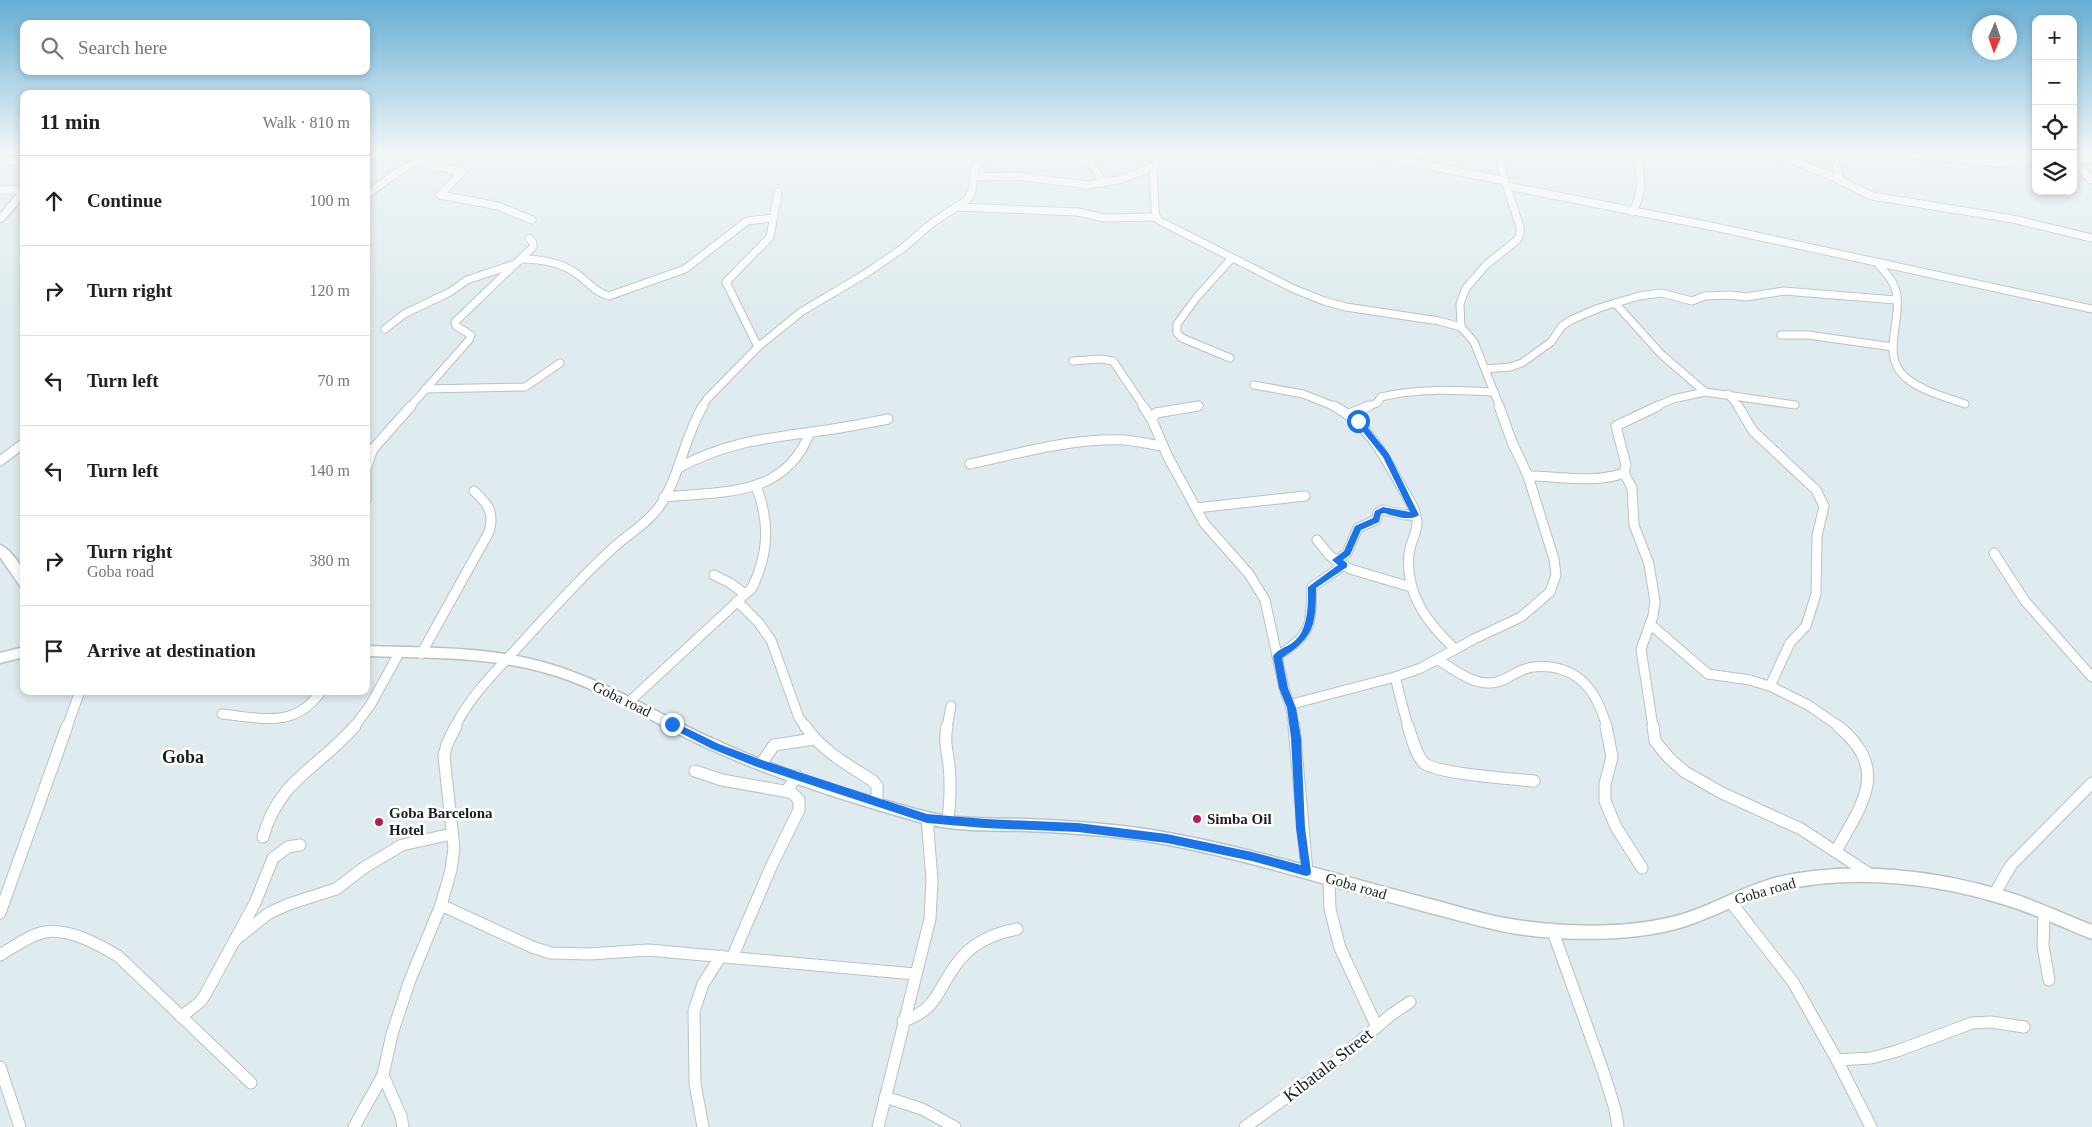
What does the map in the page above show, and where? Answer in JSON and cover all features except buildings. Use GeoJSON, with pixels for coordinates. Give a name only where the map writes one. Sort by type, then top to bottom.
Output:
{"type":"FeatureCollection","features":[{"type":"Feature","properties":{"kind":"street"},"geometry":{"type":"LineString","coordinates":[[0,220],[14,204]]}},
{"type":"Feature","properties":{"kind":"street"},"geometry":{"type":"LineString","coordinates":[[492,204],[532,220]]}},
{"type":"Feature","properties":{"kind":"street"},"geometry":{"type":"LineString","coordinates":[[758,347],[726,282],[770,237],[776,204]]}},
{"type":"Feature","properties":{"kind":"street"},"geometry":{"type":"LineString","coordinates":[[354,1127],[383,1075],[392,1034],[407,989],[441,905],[451,870],[454,848],[444,756],[447,744],[462,713],[474,696],[613,548],[643,524],[659,507],[678,468],[696,417],[707,399],[758,347],[801,312],[865,274],[903,248],[932,223],[962,204]]}},
{"type":"Feature","properties":{"kind":"street"},"geometry":{"type":"LineString","coordinates":[[1155,204],[1156,217]]}},
{"type":"Feature","properties":{"kind":"street"},"geometry":{"type":"LineString","coordinates":[[1461,327],[1459,310],[1462,296],[1470,282],[1517,240],[1520,234],[1520,227],[1512,204]]}},
{"type":"Feature","properties":{"kind":"street"},"geometry":{"type":"LineString","coordinates":[[1594,204],[1716,227],[2092,309]]}},
{"type":"Feature","properties":{"kind":"street"},"geometry":{"type":"LineString","coordinates":[[1632,212],[1638,204]]}},
{"type":"Feature","properties":{"kind":"street"},"geometry":{"type":"LineString","coordinates":[[1921,204],[2013,218],[2092,238]]}},
{"type":"Feature","properties":{"kind":"street"},"geometry":{"type":"LineString","coordinates":[[957,207],[1078,212],[1105,218],[1156,217],[1232,258],[1294,289],[1324,301],[1346,307],[1440,321],[1461,327],[1474,342],[1486,369],[1512,442],[1528,476],[1554,559],[1556,575],[1554,584],[1550,592],[1521,617],[1455,649],[1438,660],[1395,677],[1296,703],[1292,708]]}},
{"type":"Feature","properties":{"kind":"street"},"geometry":{"type":"LineString","coordinates":[[385,329],[404,314],[446,295],[467,280],[519,261],[556,262],[587,280],[602,294],[609,296],[685,269],[708,253],[714,244],[731,234],[747,221],[773,218]]}},
{"type":"Feature","properties":{"kind":"street"},"geometry":{"type":"LineString","coordinates":[[370,447],[469,340],[471,335],[456,326],[455,322],[519,261],[534,244],[529,238]]}},
{"type":"Feature","properties":{"kind":"street"},"geometry":{"type":"LineString","coordinates":[[1230,358],[1182,338],[1177,333],[1177,324],[1196,297],[1232,258]]}},
{"type":"Feature","properties":{"kind":"street"},"geometry":{"type":"LineString","coordinates":[[1877,263],[1894,285],[1896,300],[1893,347],[1894,364],[1904,376],[1923,388],[1965,404]]}},
{"type":"Feature","properties":{"kind":"street"},"geometry":{"type":"LineString","coordinates":[[1486,369],[1510,367],[1522,363],[1551,342],[1562,326],[1571,320],[1628,298],[1661,293],[1692,301],[1705,296],[1730,295],[1746,297],[1784,291],[1896,300]]}},
{"type":"Feature","properties":{"kind":"street"},"geometry":{"type":"LineString","coordinates":[[1615,304],[1655,348],[1705,392]]}},
{"type":"Feature","properties":{"kind":"street"},"geometry":{"type":"LineString","coordinates":[[1780,335],[1808,335],[1893,347]]}},
{"type":"Feature","properties":{"kind":"street"},"geometry":{"type":"LineString","coordinates":[[1073,361],[1101,358],[1113,361],[1152,420],[1162,446],[1204,523],[1248,574],[1266,600],[1284,688],[1292,708],[1298,766],[1300,828],[1306,872]]}},
{"type":"Feature","properties":{"kind":"street"},"geometry":{"type":"LineString","coordinates":[[425,389],[525,387],[530,385],[549,367],[560,362]]}},
{"type":"Feature","properties":{"kind":"street"},"geometry":{"type":"LineString","coordinates":[[1254,385],[1308,395],[1349,414],[1358,421],[1386,456],[1415,515],[1417,531],[1409,551],[1408,564],[1416,605],[1434,630],[1455,649]]}},
{"type":"Feature","properties":{"kind":"street"},"geometry":{"type":"LineString","coordinates":[[1349,414],[1377,402],[1381,396],[1393,394],[1451,391],[1494,392]]}},
{"type":"Feature","properties":{"kind":"street"},"geometry":{"type":"LineString","coordinates":[[1795,405],[1705,392],[1673,399],[1616,426],[1626,465],[1624,473],[1632,488],[1634,525],[1649,564],[1656,602],[1641,649],[1651,726],[1655,741],[1663,753],[1702,784],[1766,811],[1801,830],[1872,875]]}},
{"type":"Feature","properties":{"kind":"street"},"geometry":{"type":"LineString","coordinates":[[1728,394],[1744,412],[1753,431],[1816,490],[1824,506],[1817,536],[1816,594],[1806,626],[1790,643],[1770,686]]}},
{"type":"Feature","properties":{"kind":"street"},"geometry":{"type":"LineString","coordinates":[[1152,420],[1156,414],[1198,406]]}},
{"type":"Feature","properties":{"kind":"street"},"geometry":{"type":"LineString","coordinates":[[678,468],[700,456],[731,445],[782,435],[888,419]]}},
{"type":"Feature","properties":{"kind":"street"},"geometry":{"type":"LineString","coordinates":[[664,497],[756,486],[776,478],[802,449],[810,432]]}},
{"type":"Feature","properties":{"kind":"street"},"geometry":{"type":"LineString","coordinates":[[970,464],[1040,447],[1073,443],[1123,440],[1162,446]]}},
{"type":"Feature","properties":{"kind":"street"},"geometry":{"type":"LineString","coordinates":[[0,461],[20,446]]}},
{"type":"Feature","properties":{"kind":"street"},"geometry":{"type":"LineString","coordinates":[[1528,476],[1600,478],[1615,477],[1624,473]]}},
{"type":"Feature","properties":{"kind":"street"},"geometry":{"type":"LineString","coordinates":[[629,702],[752,588],[768,536],[766,513],[756,486]]}},
{"type":"Feature","properties":{"kind":"street"},"geometry":{"type":"LineString","coordinates":[[421,654],[485,541],[490,527],[492,512],[489,506],[474,491]]}},
{"type":"Feature","properties":{"kind":"street"},"geometry":{"type":"LineString","coordinates":[[1196,508],[1305,496]]}},
{"type":"Feature","properties":{"kind":"street"},"geometry":{"type":"LineString","coordinates":[[1277,656],[1298,644],[1304,635],[1312,612],[1312,587],[1340,563],[1347,553],[1358,528],[1376,520],[1378,513],[1383,510],[1405,515],[1415,515]]}},
{"type":"Feature","properties":{"kind":"street"},"geometry":{"type":"LineString","coordinates":[[1317,540],[1326,552],[1340,563],[1374,577],[1411,587]]}},
{"type":"Feature","properties":{"kind":"street"},"geometry":{"type":"LineString","coordinates":[[0,549],[20,576]]}},
{"type":"Feature","properties":{"kind":"street"},"geometry":{"type":"LineString","coordinates":[[1994,553],[2025,601],[2092,677]]}},
{"type":"Feature","properties":{"kind":"street"},"geometry":{"type":"LineString","coordinates":[[714,575],[730,583],[745,594]]}},
{"type":"Feature","properties":{"kind":"street"},"geometry":{"type":"LineString","coordinates":[[737,601],[758,622],[771,640],[799,718],[814,739],[831,754],[873,781],[877,786],[877,801]]}},
{"type":"Feature","properties":{"kind":"street"},"geometry":{"type":"LineString","coordinates":[[1650,624],[1708,674],[1716,677],[1750,680],[1770,686],[1824,714],[1839,724],[1850,737],[1862,755],[1869,779],[1865,793],[1836,852]]}},
{"type":"Feature","properties":{"kind":"street","name":"Goba road"},"geometry":{"type":"LineString","coordinates":[[370,651],[461,654],[508,659],[552,669],[629,702],[716,746],[761,764],[927,818],[985,824],[1078,827],[1167,838],[1252,856],[1389,896],[1523,928],[1615,931],[1676,923],[1730,901],[1777,885],[1833,876],[1872,875],[1936,883],[1994,895],[2044,912],[2092,932]]}},
{"type":"Feature","properties":{"kind":"street"},"geometry":{"type":"LineString","coordinates":[[0,658],[20,653]]}},
{"type":"Feature","properties":{"kind":"street"},"geometry":{"type":"LineString","coordinates":[[263,837],[265,824],[271,810],[282,794],[361,719],[399,653]]}},
{"type":"Feature","properties":{"kind":"street"},"geometry":{"type":"LineString","coordinates":[[1438,660],[1464,675],[1486,683],[1495,683],[1525,669],[1537,667],[1573,672],[1585,683],[1607,724],[1612,757],[1604,792],[1605,801],[1615,824],[1642,868]]}},
{"type":"Feature","properties":{"kind":"street"},"geometry":{"type":"LineString","coordinates":[[1395,677],[1415,745],[1424,764],[1429,767],[1447,770],[1534,781]]}},
{"type":"Feature","properties":{"kind":"street"},"geometry":{"type":"LineString","coordinates":[[0,914],[79,695]]}},
{"type":"Feature","properties":{"kind":"street"},"geometry":{"type":"LineString","coordinates":[[222,714],[288,718],[305,712],[316,702],[319,695]]}},
{"type":"Feature","properties":{"kind":"street"},"geometry":{"type":"LineString","coordinates":[[948,820],[950,802],[949,765],[944,740],[951,706]]}},
{"type":"Feature","properties":{"kind":"street"},"geometry":{"type":"LineString","coordinates":[[761,764],[774,746],[814,739]]}},
{"type":"Feature","properties":{"kind":"street"},"geometry":{"type":"LineString","coordinates":[[695,771],[722,780],[789,792],[797,796],[799,800],[799,810],[727,957],[703,984],[697,997],[694,1010],[695,1084],[703,1127]]}},
{"type":"Feature","properties":{"kind":"street"},"geometry":{"type":"LineString","coordinates":[[789,792],[788,786],[797,776]]}},
{"type":"Feature","properties":{"kind":"street"},"geometry":{"type":"LineString","coordinates":[[1994,895],[2010,866],[2030,844],[2074,805],[2092,783]]}},
{"type":"Feature","properties":{"kind":"street"},"geometry":{"type":"LineString","coordinates":[[878,1127],[930,919],[932,880],[927,818]]}},
{"type":"Feature","properties":{"kind":"street"},"geometry":{"type":"LineString","coordinates":[[234,941],[269,912],[336,889],[402,845],[452,834]]}},
{"type":"Feature","properties":{"kind":"street"},"geometry":{"type":"LineString","coordinates":[[181,1016],[200,1002],[255,902],[274,858],[288,846],[300,845]]}},
{"type":"Feature","properties":{"kind":"street"},"geometry":{"type":"LineString","coordinates":[[1329,878],[1330,909],[1340,948],[1377,1027]]}},
{"type":"Feature","properties":{"kind":"street"},"geometry":{"type":"LineString","coordinates":[[1730,901],[1793,982],[1838,1060],[1871,1127]]}},
{"type":"Feature","properties":{"kind":"street"},"geometry":{"type":"LineString","coordinates":[[441,905],[532,947],[551,953],[589,954],[648,950],[915,974]]}},
{"type":"Feature","properties":{"kind":"street"},"geometry":{"type":"LineString","coordinates":[[2044,912],[2041,931],[2044,959],[2050,980]]}},
{"type":"Feature","properties":{"kind":"street"},"geometry":{"type":"LineString","coordinates":[[903,1021],[922,1014],[932,1004],[960,957],[986,937],[1002,931],[1018,929]]}},
{"type":"Feature","properties":{"kind":"street"},"geometry":{"type":"LineString","coordinates":[[1552,929],[1603,1070],[1615,1109],[1618,1127]]}},
{"type":"Feature","properties":{"kind":"street"},"geometry":{"type":"LineString","coordinates":[[0,955],[35,936],[47,932],[88,940],[106,948],[118,956],[251,1083]]}},
{"type":"Feature","properties":{"kind":"street","name":"Kibatala Street"},"geometry":{"type":"LineString","coordinates":[[1245,1127],[1332,1064],[1410,1002]]}},
{"type":"Feature","properties":{"kind":"street"},"geometry":{"type":"LineString","coordinates":[[1838,1060],[1872,1058],[1897,1051],[1972,1023],[1991,1022],[2024,1027]]}},
{"type":"Feature","properties":{"kind":"street"},"geometry":{"type":"LineString","coordinates":[[0,1067],[20,1127]]}},
{"type":"Feature","properties":{"kind":"street"},"geometry":{"type":"LineString","coordinates":[[383,1075],[401,1116],[403,1127]]}},
{"type":"Feature","properties":{"kind":"street"},"geometry":{"type":"LineString","coordinates":[[885,1097],[922,1109],[955,1127]]}},
{"type":"Feature","properties":{"kind":"place","name":"Simba Oil"},"geometry":{"type":"Point","coordinates":[1197,819]}},
{"type":"Feature","properties":{"kind":"place","name":"Goba Barcelona Hotel"},"geometry":{"type":"Point","coordinates":[379,822]}},
{"type":"Feature","properties":{"kind":"district","name":"Goba"},"geometry":{"type":"Point","coordinates":[183,757]}},
{"type":"Feature","properties":{"kind":"route"},"geometry":{"type":"LineString","coordinates":[[672,724],[716,746],[761,764],[927,818],[985,824],[1078,827],[1167,838],[1252,856],[1306,872],[1300,828],[1298,766],[1292,708],[1284,688],[1277,656],[1298,644],[1304,635],[1312,612],[1312,587],[1344,565],[1336,560],[1347,553],[1358,528],[1376,520],[1378,513],[1383,510],[1405,515],[1415,515],[1386,456],[1358,421]]}}]}
